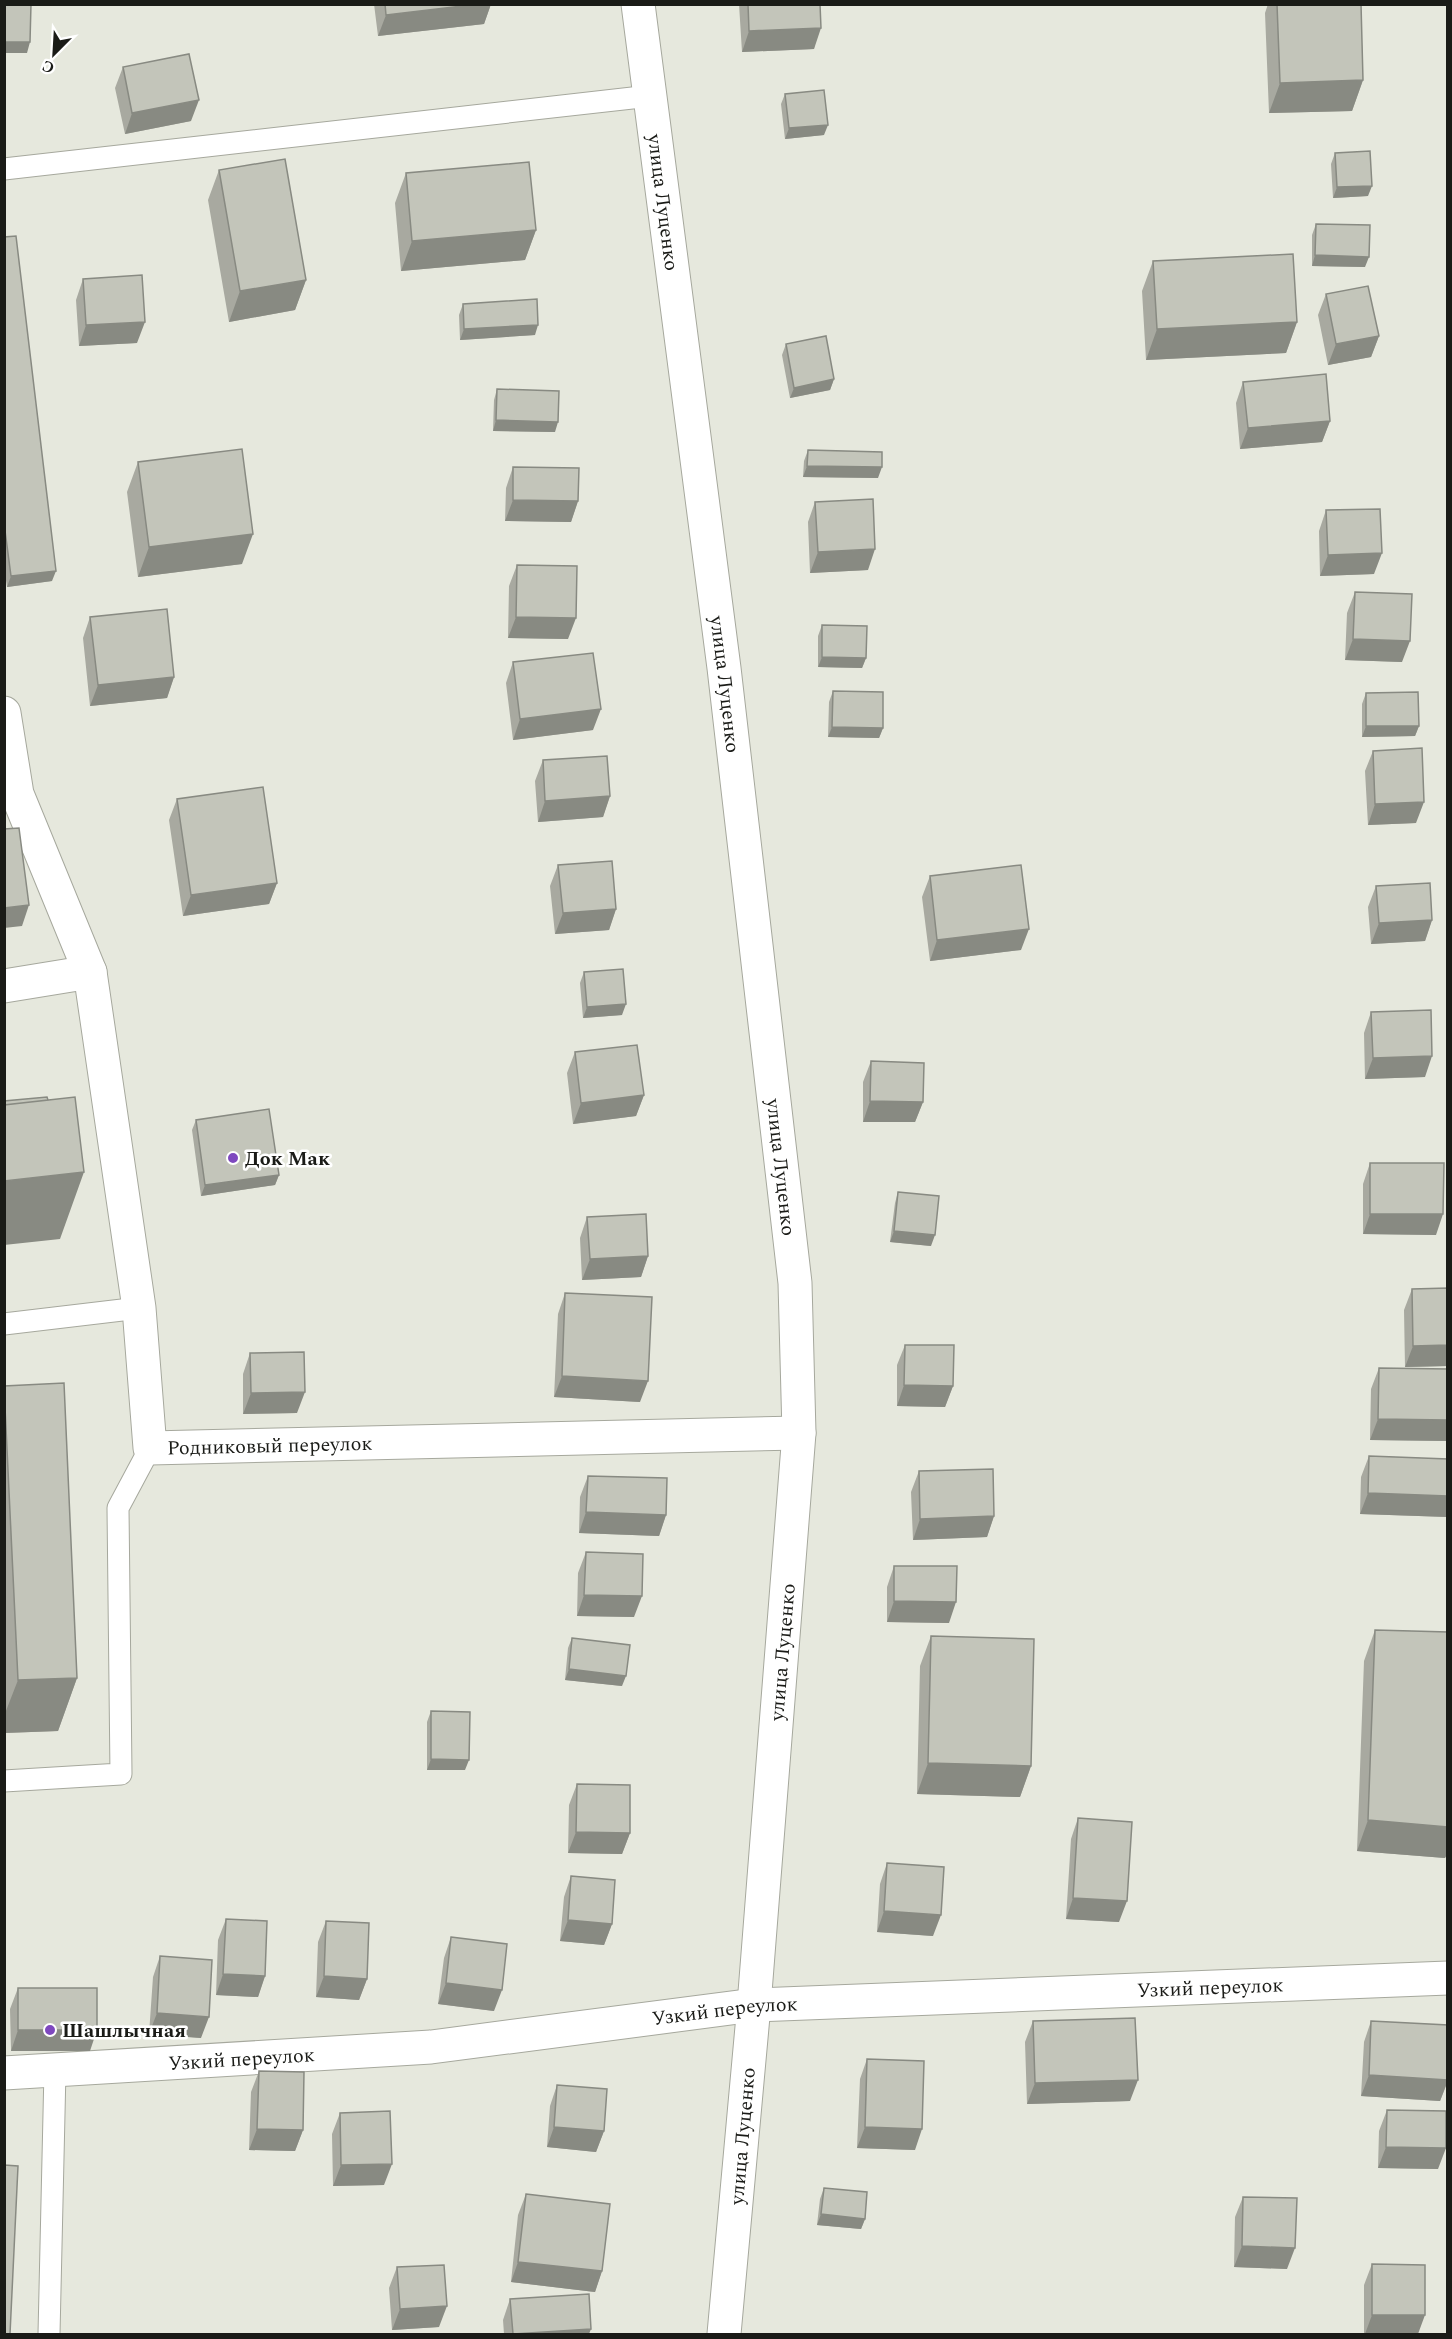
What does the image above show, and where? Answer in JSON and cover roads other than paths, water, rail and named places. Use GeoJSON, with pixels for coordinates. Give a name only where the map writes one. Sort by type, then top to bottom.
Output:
{"type":"FeatureCollection","features":[{"type":"Feature","properties":{"kind":"street","name":"улица Луценко"},"geometry":{"type":"LineString","coordinates":[[638,4],[724,669],[795,1283],[799,1433],[754,2005],[724,2334]]}},
{"type":"Feature","properties":{"kind":"street","name":"Родниковый переулок"},"geometry":{"type":"LineString","coordinates":[[4,713],[10,795],[90,972],[139,1308],[150,1448],[799,1433]]}},
{"type":"Feature","properties":{"kind":"street"},"geometry":{"type":"LineString","coordinates":[[4,986],[90,972]]}},
{"type":"Feature","properties":{"kind":"street","name":"Узкий переулок"},"geometry":{"type":"LineString","coordinates":[[4,2073],[431,2047],[754,2005],[1448,1978]]}},
{"type":"Feature","properties":{"kind":"lane"},"geometry":{"type":"LineString","coordinates":[[4,169],[650,96]]}},
{"type":"Feature","properties":{"kind":"lane"},"geometry":{"type":"LineString","coordinates":[[4,1324],[139,1308]]}},
{"type":"Feature","properties":{"kind":"lane"},"geometry":{"type":"LineString","coordinates":[[4,1781],[122,1774],[118,1508],[150,1448]]}},
{"type":"Feature","properties":{"kind":"lane"},"geometry":{"type":"LineString","coordinates":[[49,2334],[55,2070]]}},
{"type":"Feature","properties":{"kind":"place","name":"Док Мак"},"geometry":{"type":"Point","coordinates":[233,1158]}},
{"type":"Feature","properties":{"kind":"place","name":"Шашлычная"},"geometry":{"type":"Point","coordinates":[50,2030]}}]}
